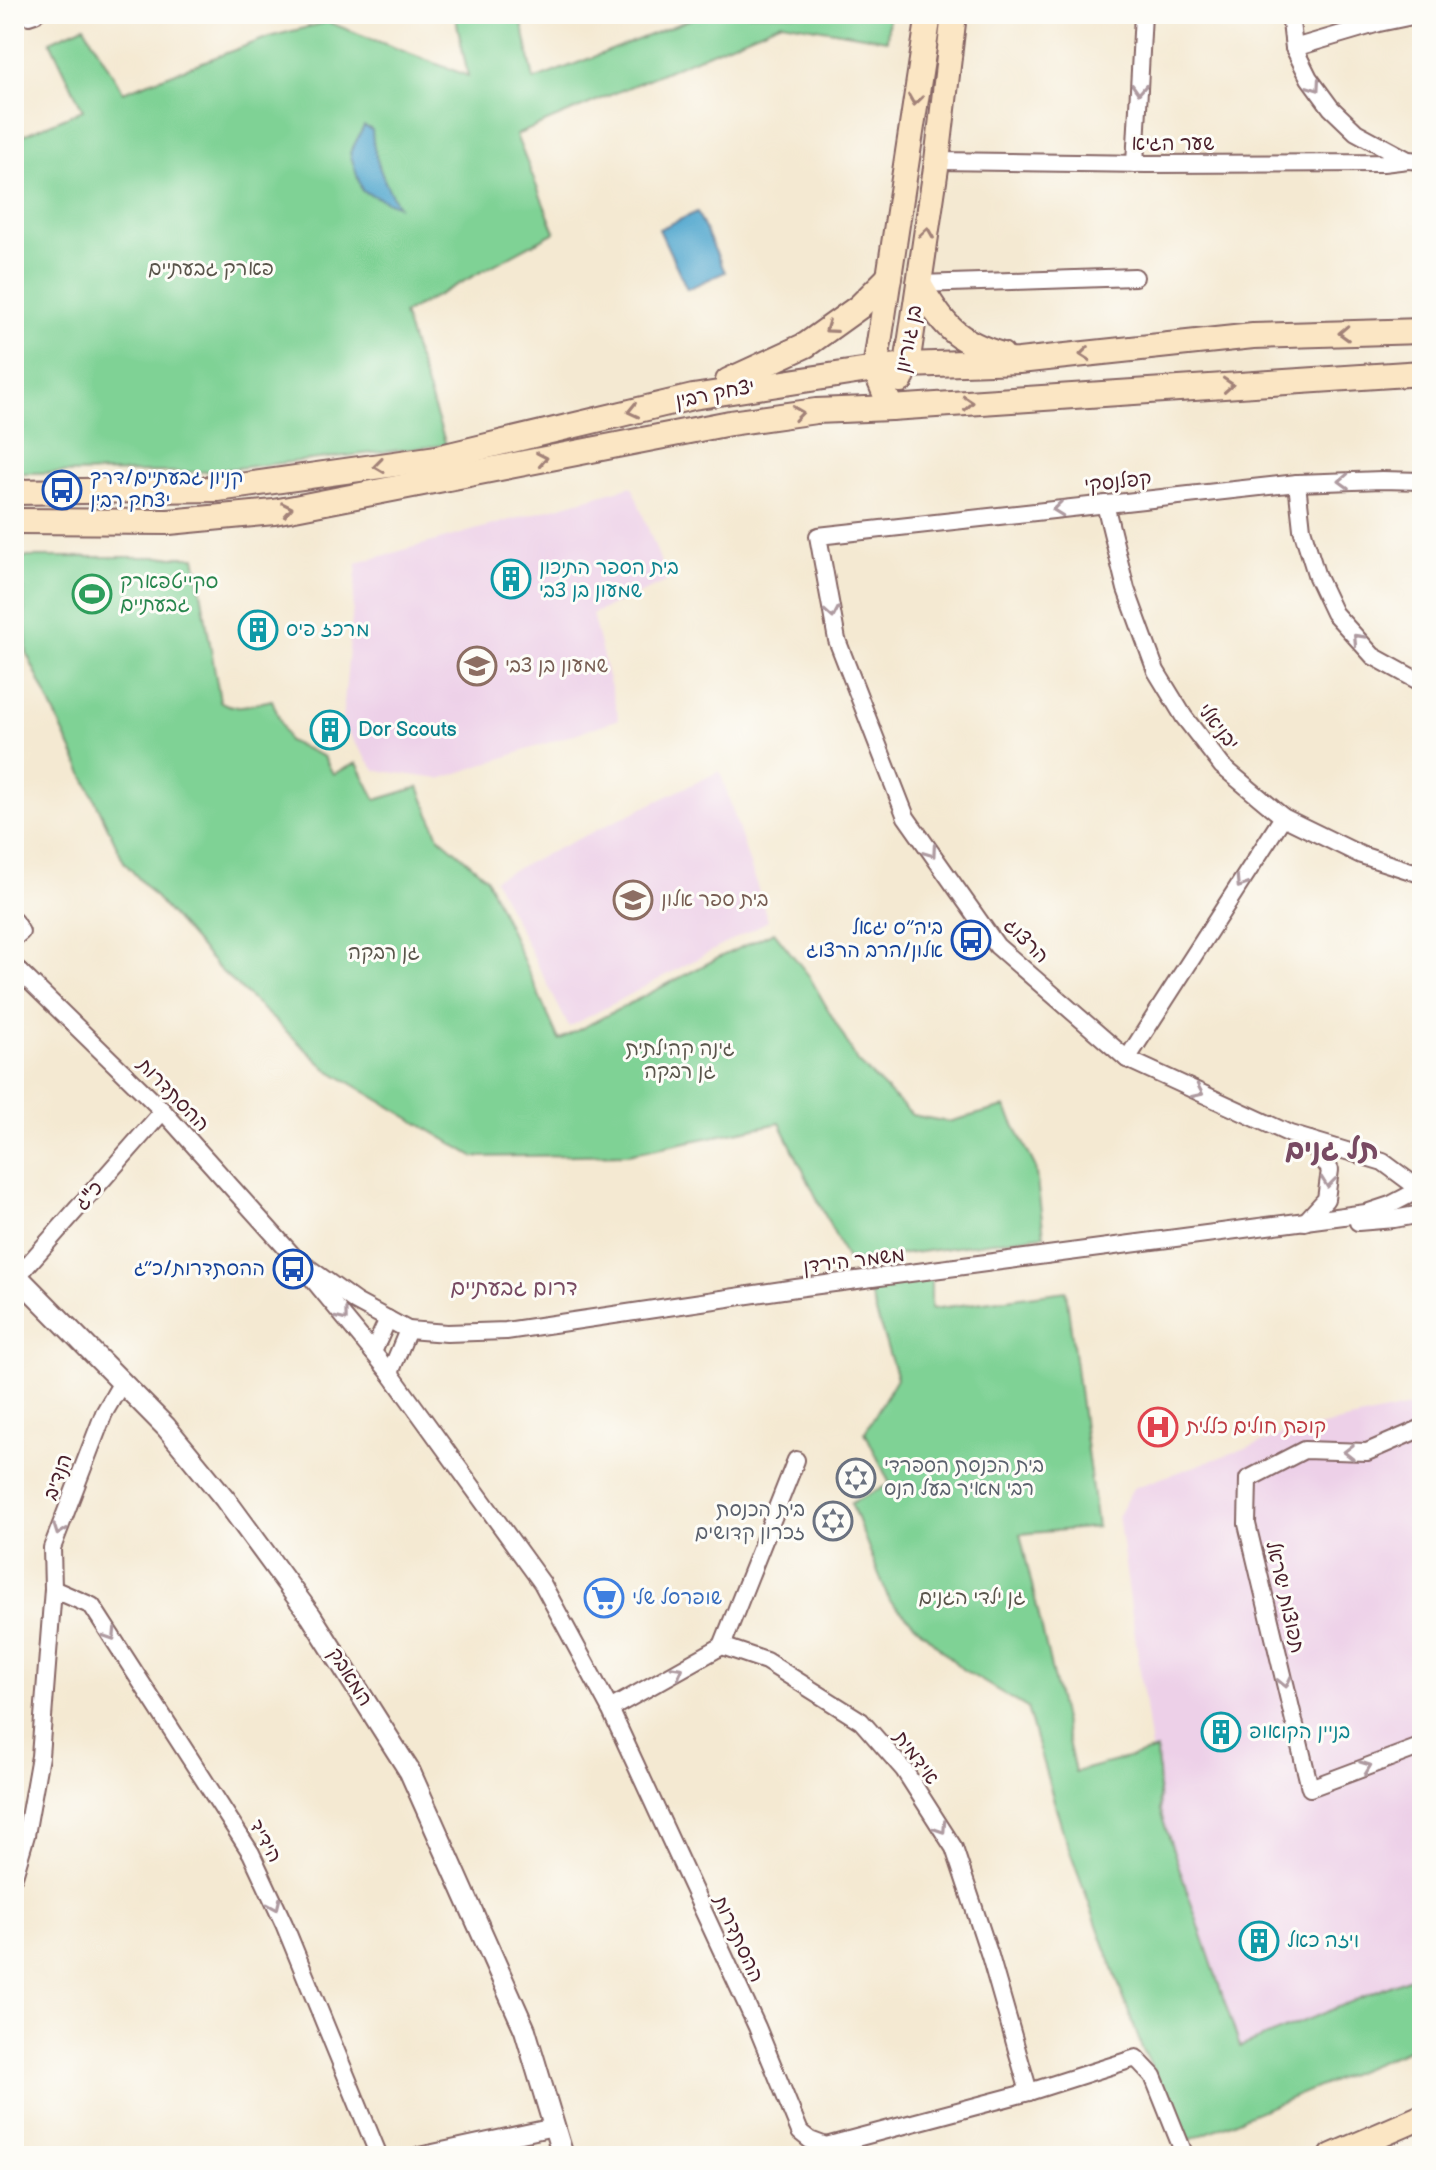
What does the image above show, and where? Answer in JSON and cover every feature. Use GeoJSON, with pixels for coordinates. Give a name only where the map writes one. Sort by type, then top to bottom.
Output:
{"type":"FeatureCollection","features":[{"type":"Feature","properties":{"kind":"main road","name":"בן גוריון"},"geometry":{"type":"LineString","coordinates":[[891,408],[875,369],[929,14]]}},
{"type":"Feature","properties":{"kind":"main road","name":"בן גוריון"},"geometry":{"type":"LineString","coordinates":[[891,408],[907,365],[937,161],[954,14]]}},
{"type":"Feature","properties":{"kind":"main road"},"geometry":{"type":"LineString","coordinates":[[693,397],[806,345],[859,307],[889,277]]}},
{"type":"Feature","properties":{"kind":"main road"},"geometry":{"type":"LineString","coordinates":[[919,284],[935,311],[958,336],[977,348],[1019,361]]}},
{"type":"Feature","properties":{"kind":"main road","name":"יצחק רבין"},"geometry":{"type":"LineString","coordinates":[[14,492],[218,489],[437,458],[693,397],[907,365],[1019,361],[1253,336],[1422,331]]}},
{"type":"Feature","properties":{"kind":"main road","name":"יצחק רבין"},"geometry":{"type":"LineString","coordinates":[[14,521],[169,522],[274,512],[730,423],[816,411],[1422,373]]}},
{"type":"Feature","properties":{"kind":"main road"},"geometry":{"type":"LineString","coordinates":[[1332,2156],[1422,2117]]}},
{"type":"Feature","properties":{"kind":"street"},"geometry":{"type":"LineString","coordinates":[[19,14],[35,14]]}},
{"type":"Feature","properties":{"kind":"street"},"geometry":{"type":"LineString","coordinates":[[1135,164],[1143,14]]}},
{"type":"Feature","properties":{"kind":"street"},"geometry":{"type":"LineString","coordinates":[[1290,14],[1294,48],[1309,78],[1331,108],[1356,132],[1415,161]]}},
{"type":"Feature","properties":{"kind":"street"},"geometry":{"type":"LineString","coordinates":[[1294,48],[1422,14]]}},
{"type":"Feature","properties":{"kind":"street","name":"שער הגיא"},"geometry":{"type":"LineString","coordinates":[[937,161],[1135,164],[1415,161]]}},
{"type":"Feature","properties":{"kind":"street"},"geometry":{"type":"LineString","coordinates":[[919,284],[1135,277]]}},
{"type":"Feature","properties":{"kind":"street","name":"קפלנסקי"},"geometry":{"type":"LineString","coordinates":[[818,536],[1297,483],[1422,481]]}},
{"type":"Feature","properties":{"kind":"street"},"geometry":{"type":"LineString","coordinates":[[1297,483],[1302,529],[1317,577],[1334,613],[1373,656],[1422,683]]}},
{"type":"Feature","properties":{"kind":"street","name":"יבניאלי"},"geometry":{"type":"LineString","coordinates":[[1105,504],[1126,589],[1156,671],[1184,717],[1222,766],[1283,817],[1361,855],[1417,873]]}},
{"type":"Feature","properties":{"kind":"street","name":"הרצוג"},"geometry":{"type":"LineString","coordinates":[[818,536],[837,640],[906,817],[997,946],[1127,1059],[1290,1134],[1383,1162],[1416,1184]]}},
{"type":"Feature","properties":{"kind":"street"},"geometry":{"type":"LineString","coordinates":[[1127,1059],[1283,817]]}},
{"type":"Feature","properties":{"kind":"street"},"geometry":{"type":"LineString","coordinates":[[14,921],[21,932],[14,938]]}},
{"type":"Feature","properties":{"kind":"street","name":"ההסתדרות"},"geometry":{"type":"LineString","coordinates":[[14,966],[163,1111],[295,1258],[390,1373],[542,1583],[610,1709],[757,2027],[800,2132],[826,2146],[1029,2092],[1136,2058],[1153,2076],[1185,2156]]}},
{"type":"Feature","properties":{"kind":"street","name":"כ\"ג"},"geometry":{"type":"LineString","coordinates":[[15,1277],[163,1111]]}},
{"type":"Feature","properties":{"kind":"street"},"geometry":{"type":"LineString","coordinates":[[1305,1222],[1326,1199],[1330,1170],[1310,1140]]}},
{"type":"Feature","properties":{"kind":"street"},"geometry":{"type":"LineString","coordinates":[[1416,1184],[1414,1201],[1422,1213]]}},
{"type":"Feature","properties":{"kind":"street","name":"משמר הירדן"},"geometry":{"type":"LineString","coordinates":[[408,1330],[447,1333],[506,1331],[796,1288],[1305,1222],[1366,1213],[1390,1205],[1416,1184]]}},
{"type":"Feature","properties":{"kind":"street","name":"משמר הירדן"},"geometry":{"type":"LineString","coordinates":[[1305,1222],[1362,1222],[1422,1213]]}},
{"type":"Feature","properties":{"kind":"street","name":"ההסתדרות"},"geometry":{"type":"LineString","coordinates":[[295,1258],[356,1302],[408,1330]]}},
{"type":"Feature","properties":{"kind":"street","name":"המאבק"},"geometry":{"type":"LineString","coordinates":[[15,1277],[166,1427],[311,1616],[410,1772],[525,2030],[563,2156]]}},
{"type":"Feature","properties":{"kind":"street"},"geometry":{"type":"LineString","coordinates":[[373,1352],[388,1319]]}},
{"type":"Feature","properties":{"kind":"street"},"geometry":{"type":"LineString","coordinates":[[390,1373],[408,1330]]}},
{"type":"Feature","properties":{"kind":"street","name":"הנדיב"},"geometry":{"type":"LineString","coordinates":[[14,1876],[26,1835],[40,1756],[53,1589],[52,1548],[104,1413],[122,1382]]}},
{"type":"Feature","properties":{"kind":"street","name":"תפוצות ישראל"},"geometry":{"type":"LineString","coordinates":[[1422,1428],[1367,1452],[1304,1450],[1248,1479],[1247,1524],[1310,1788],[1422,1746]]}},
{"type":"Feature","properties":{"kind":"street"},"geometry":{"type":"LineString","coordinates":[[610,1709],[722,1646],[796,1460]]}},
{"type":"Feature","properties":{"kind":"street","name":"הידיד"},"geometry":{"type":"LineString","coordinates":[[53,1589],[92,1606],[251,1853],[284,1924],[379,2156]]}},
{"type":"Feature","properties":{"kind":"street","name":"אידמית"},"geometry":{"type":"LineString","coordinates":[[722,1646],[766,1661],[861,1721],[904,1770],[954,1848],[990,1956],[1029,2092]]}},
{"type":"Feature","properties":{"kind":"street"},"geometry":{"type":"LineString","coordinates":[[419,2156],[554,2127]]}},
{"type":"Feature","properties":{"kind":"shaded area","name":"שמעון בן צבי"},"geometry":{"type":"Polygon","coordinates":[[[632,486],[668,581],[592,614],[619,719],[440,779],[375,770],[342,725],[357,563],[632,486]]]}},
{"type":"Feature","properties":{"kind":"shaded area","name":"בית ספר אלון"},"geometry":{"type":"Polygon","coordinates":[[[720,771],[768,921],[569,1027],[494,879],[720,771]]]}},
{"type":"Feature","properties":{"kind":"shaded area"},"geometry":{"type":"Polygon","coordinates":[[[1422,1404],[1422,1991],[1238,2069],[1159,1805],[1118,1515],[1133,1488],[1286,1434],[1422,1404]]]}},
{"type":"Feature","properties":{"kind":"green space","name":"פארק גבעתיים"},"geometry":{"type":"Polygon","coordinates":[[[455,14],[520,14],[534,80],[704,14],[889,14],[887,40],[782,22],[516,135],[555,232],[403,314],[446,445],[201,472],[14,473],[14,139],[83,110],[50,41],[84,26],[123,92],[269,37],[328,22],[468,76],[455,14]]]}},
{"type":"Feature","properties":{"kind":"green space","name":"גן רבקה"},"geometry":{"type":"Polygon","coordinates":[[[21,557],[195,557],[220,701],[238,706],[272,700],[288,741],[324,757],[333,774],[357,763],[376,800],[419,787],[439,837],[486,877],[559,1040],[774,932],[809,976],[858,1062],[912,1115],[948,1122],[1005,1107],[1035,1166],[1044,1235],[848,1262],[780,1123],[628,1154],[475,1157],[327,1069],[219,969],[124,862],[27,654],[21,557]]]}},
{"type":"Feature","properties":{"kind":"green space","name":"גן ילדי הגנים"},"geometry":{"type":"Polygon","coordinates":[[[931,1271],[931,1309],[1066,1291],[1097,1527],[1020,1534],[1075,1772],[1157,1750],[1160,1811],[1240,2047],[1422,1973],[1422,2044],[1190,2140],[1142,2048],[1063,1832],[1027,1708],[962,1669],[889,1600],[851,1503],[890,1484],[865,1432],[897,1378],[867,1285],[931,1271]]]}},
{"type":"Feature","properties":{"kind":"water"},"geometry":{"type":"Polygon","coordinates":[[[364,126],[372,130],[380,170],[398,206],[362,191],[350,153],[364,126]]]}},
{"type":"Feature","properties":{"kind":"water"},"geometry":{"type":"Polygon","coordinates":[[[697,212],[725,272],[687,289],[659,229],[697,212]]]}},
{"type":"Feature","properties":{"kind":"place","name":"קניון גבעתיים/דרך יצחק רבין"},"geometry":{"type":"Point","coordinates":[62,490]}},
{"type":"Feature","properties":{"kind":"place","name":"בית הספר התיכון שמעון בן צבי"},"geometry":{"type":"Point","coordinates":[511,579]}},
{"type":"Feature","properties":{"kind":"place","name":"סקייטפארק גבעתיים"},"geometry":{"type":"Point","coordinates":[92,594]}},
{"type":"Feature","properties":{"kind":"place","name":"מרכז פיס"},"geometry":{"type":"Point","coordinates":[258,630]}},
{"type":"Feature","properties":{"kind":"place","name":"שמעון בן צבי"},"geometry":{"type":"Point","coordinates":[477,666]}},
{"type":"Feature","properties":{"kind":"place","name":"Dor Scouts"},"geometry":{"type":"Point","coordinates":[330,730]}},
{"type":"Feature","properties":{"kind":"place","name":"בית ספר אלון"},"geometry":{"type":"Point","coordinates":[633,900]}},
{"type":"Feature","properties":{"kind":"place","name":"ביה״ס יגאל אלון/הרב הרצוג"},"geometry":{"type":"Point","coordinates":[971,940]}},
{"type":"Feature","properties":{"kind":"place","name":"ההסתדרות/כ״ג"},"geometry":{"type":"Point","coordinates":[293,1269]}},
{"type":"Feature","properties":{"kind":"place","name":"קופת חולים כללית"},"geometry":{"type":"Point","coordinates":[1158,1427]}},
{"type":"Feature","properties":{"kind":"place","name":"בית הכנסת הספרדי רבי מאיר בעל הנס"},"geometry":{"type":"Point","coordinates":[856,1478]}},
{"type":"Feature","properties":{"kind":"place","name":"בית הכנסת זכרון קדושים"},"geometry":{"type":"Point","coordinates":[833,1521]}},
{"type":"Feature","properties":{"kind":"place","name":"שופרסל שלי"},"geometry":{"type":"Point","coordinates":[604,1598]}},
{"type":"Feature","properties":{"kind":"place","name":"בניין הקואופ"},"geometry":{"type":"Point","coordinates":[1221,1732]}},
{"type":"Feature","properties":{"kind":"place","name":"ויזה כאל"},"geometry":{"type":"Point","coordinates":[1259,1941]}},
{"type":"Feature","properties":{"kind":"district","name":"תל גנים"},"geometry":{"type":"Point","coordinates":[1332,1150]}},
{"type":"Feature","properties":{"kind":"district","name":"דרום גבעתיים"},"geometry":{"type":"Point","coordinates":[514,1288]}},
{"type":"Feature","properties":{"kind":"park label","name":"גינה קהילתית גן רבקה"},"geometry":{"type":"Point","coordinates":[680,1060]}}]}
